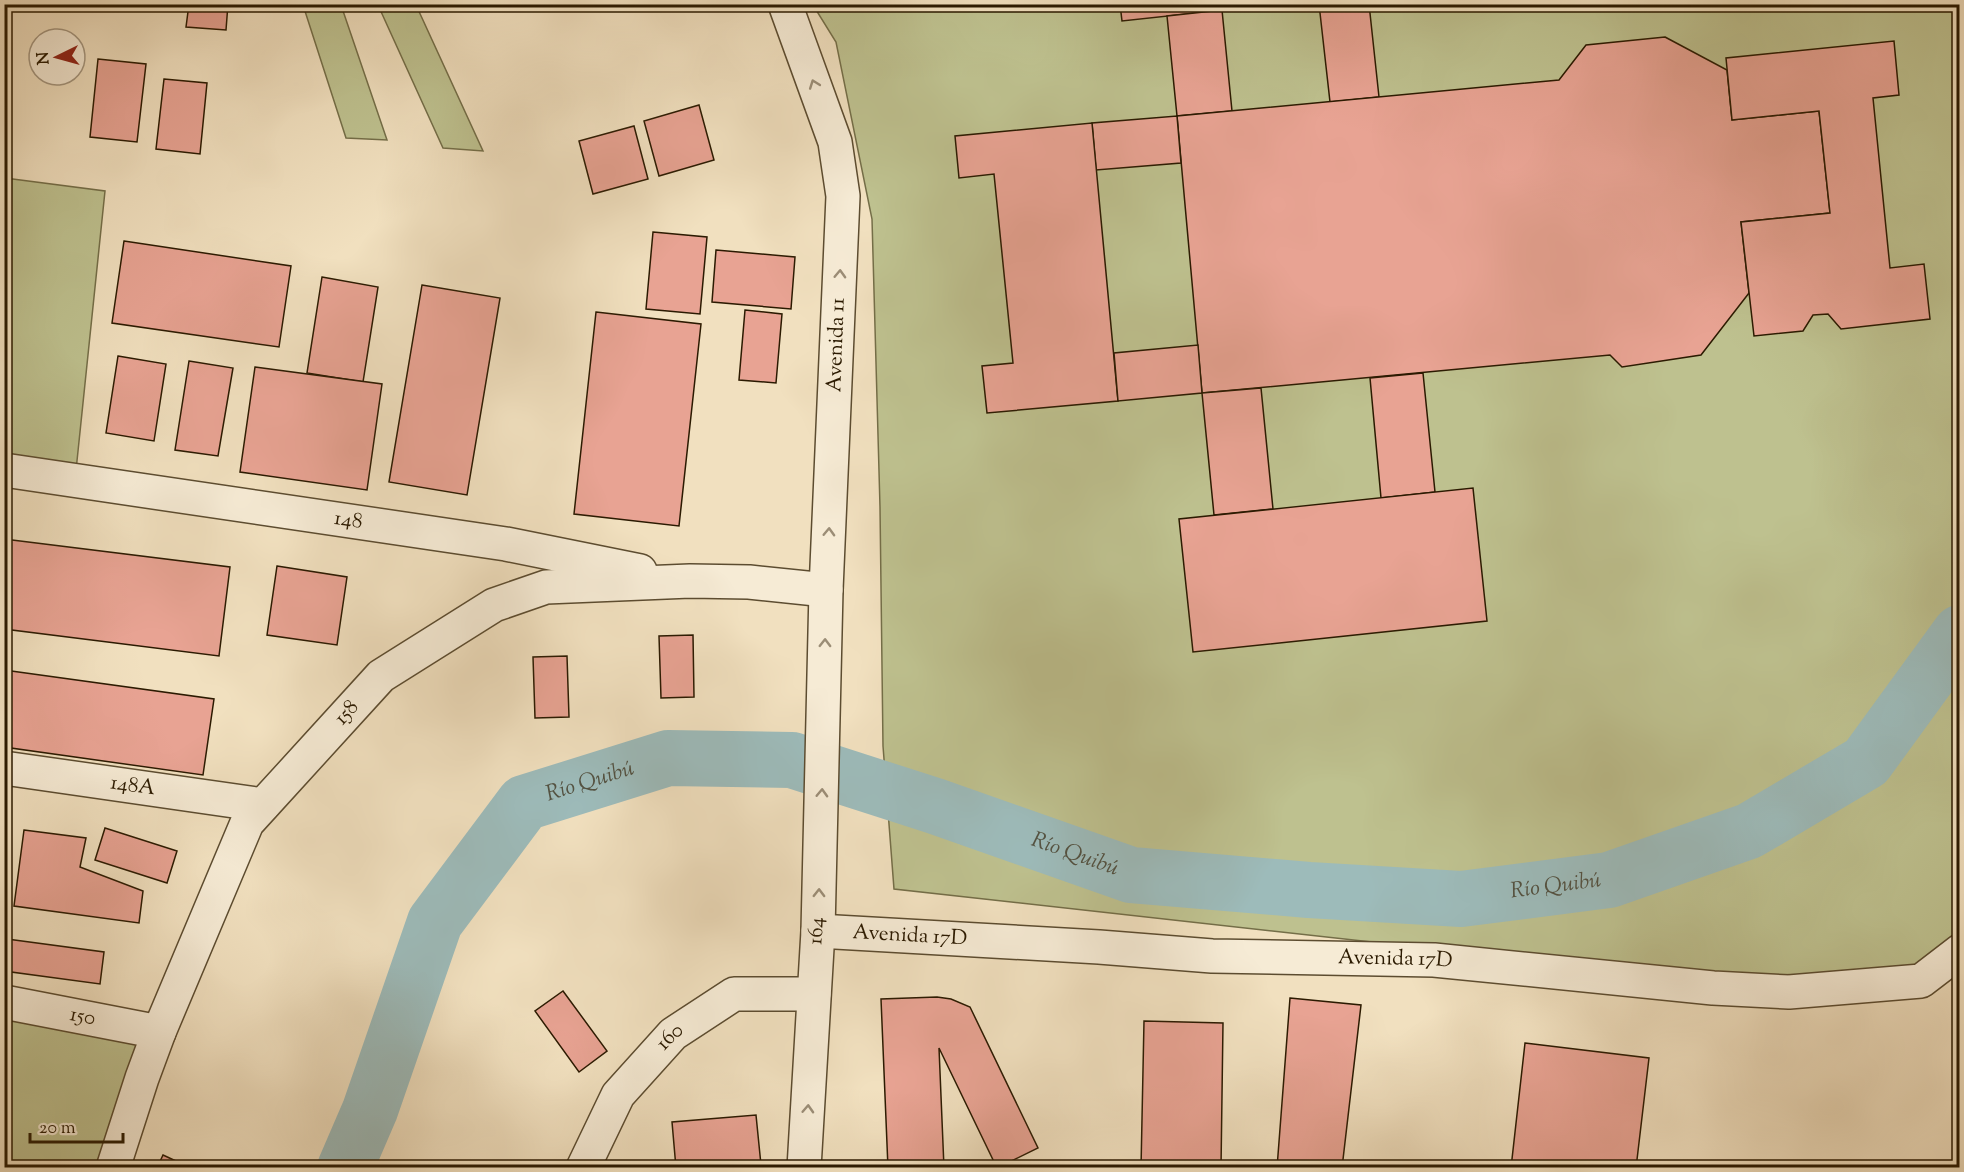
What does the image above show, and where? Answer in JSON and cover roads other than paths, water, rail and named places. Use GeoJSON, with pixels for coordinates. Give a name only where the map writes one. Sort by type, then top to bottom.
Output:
{"type":"FeatureCollection","features":[{"type":"Feature","properties":{"kind":"street","name":"Avenida 11"},"geometry":{"type":"LineString","coordinates":[[785,4],[835,142],[843,196],[826,590],[824,695]]}},
{"type":"Feature","properties":{"kind":"street","name":"148"},"geometry":{"type":"LineString","coordinates":[[4,470],[506,544],[690,581]]}},
{"type":"Feature","properties":{"kind":"street","name":"158"},"geometry":{"type":"LineString","coordinates":[[113,1167],[159,1032],[247,823],[381,676],[494,605],[546,587],[690,581],[749,582],[826,590]]}},
{"type":"Feature","properties":{"kind":"street","name":"164"},"geometry":{"type":"LineString","coordinates":[[804,1167],[818,931],[824,695]]}},
{"type":"Feature","properties":{"kind":"street","name":"148A"},"geometry":{"type":"LineString","coordinates":[[4,768],[263,805]]}},
{"type":"Feature","properties":{"kind":"street","name":"Avenida 17D"},"geometry":{"type":"LineString","coordinates":[[818,931],[1088,946],[1212,956],[1434,960],[1713,988],[1789,992],[1921,981],[1959,951]]}},
{"type":"Feature","properties":{"kind":"street","name":"160"},"geometry":{"type":"LineString","coordinates":[[583,1167],[618,1095],[673,1034],[734,994],[814,994]]}},
{"type":"Feature","properties":{"kind":"street","name":"150"},"geometry":{"type":"LineString","coordinates":[[4,1002],[159,1032]]}},
{"type":"Feature","properties":{"kind":"waterway","name":"Río Quibú"},"geometry":{"type":"LineString","coordinates":[[345,1168],[370,1110],[435,922],[524,803],[668,758],[792,760],[935,806],[1131,875],[1309,890],[1461,899],[1609,880],[1749,831],[1866,762],[1960,633]]}}]}
